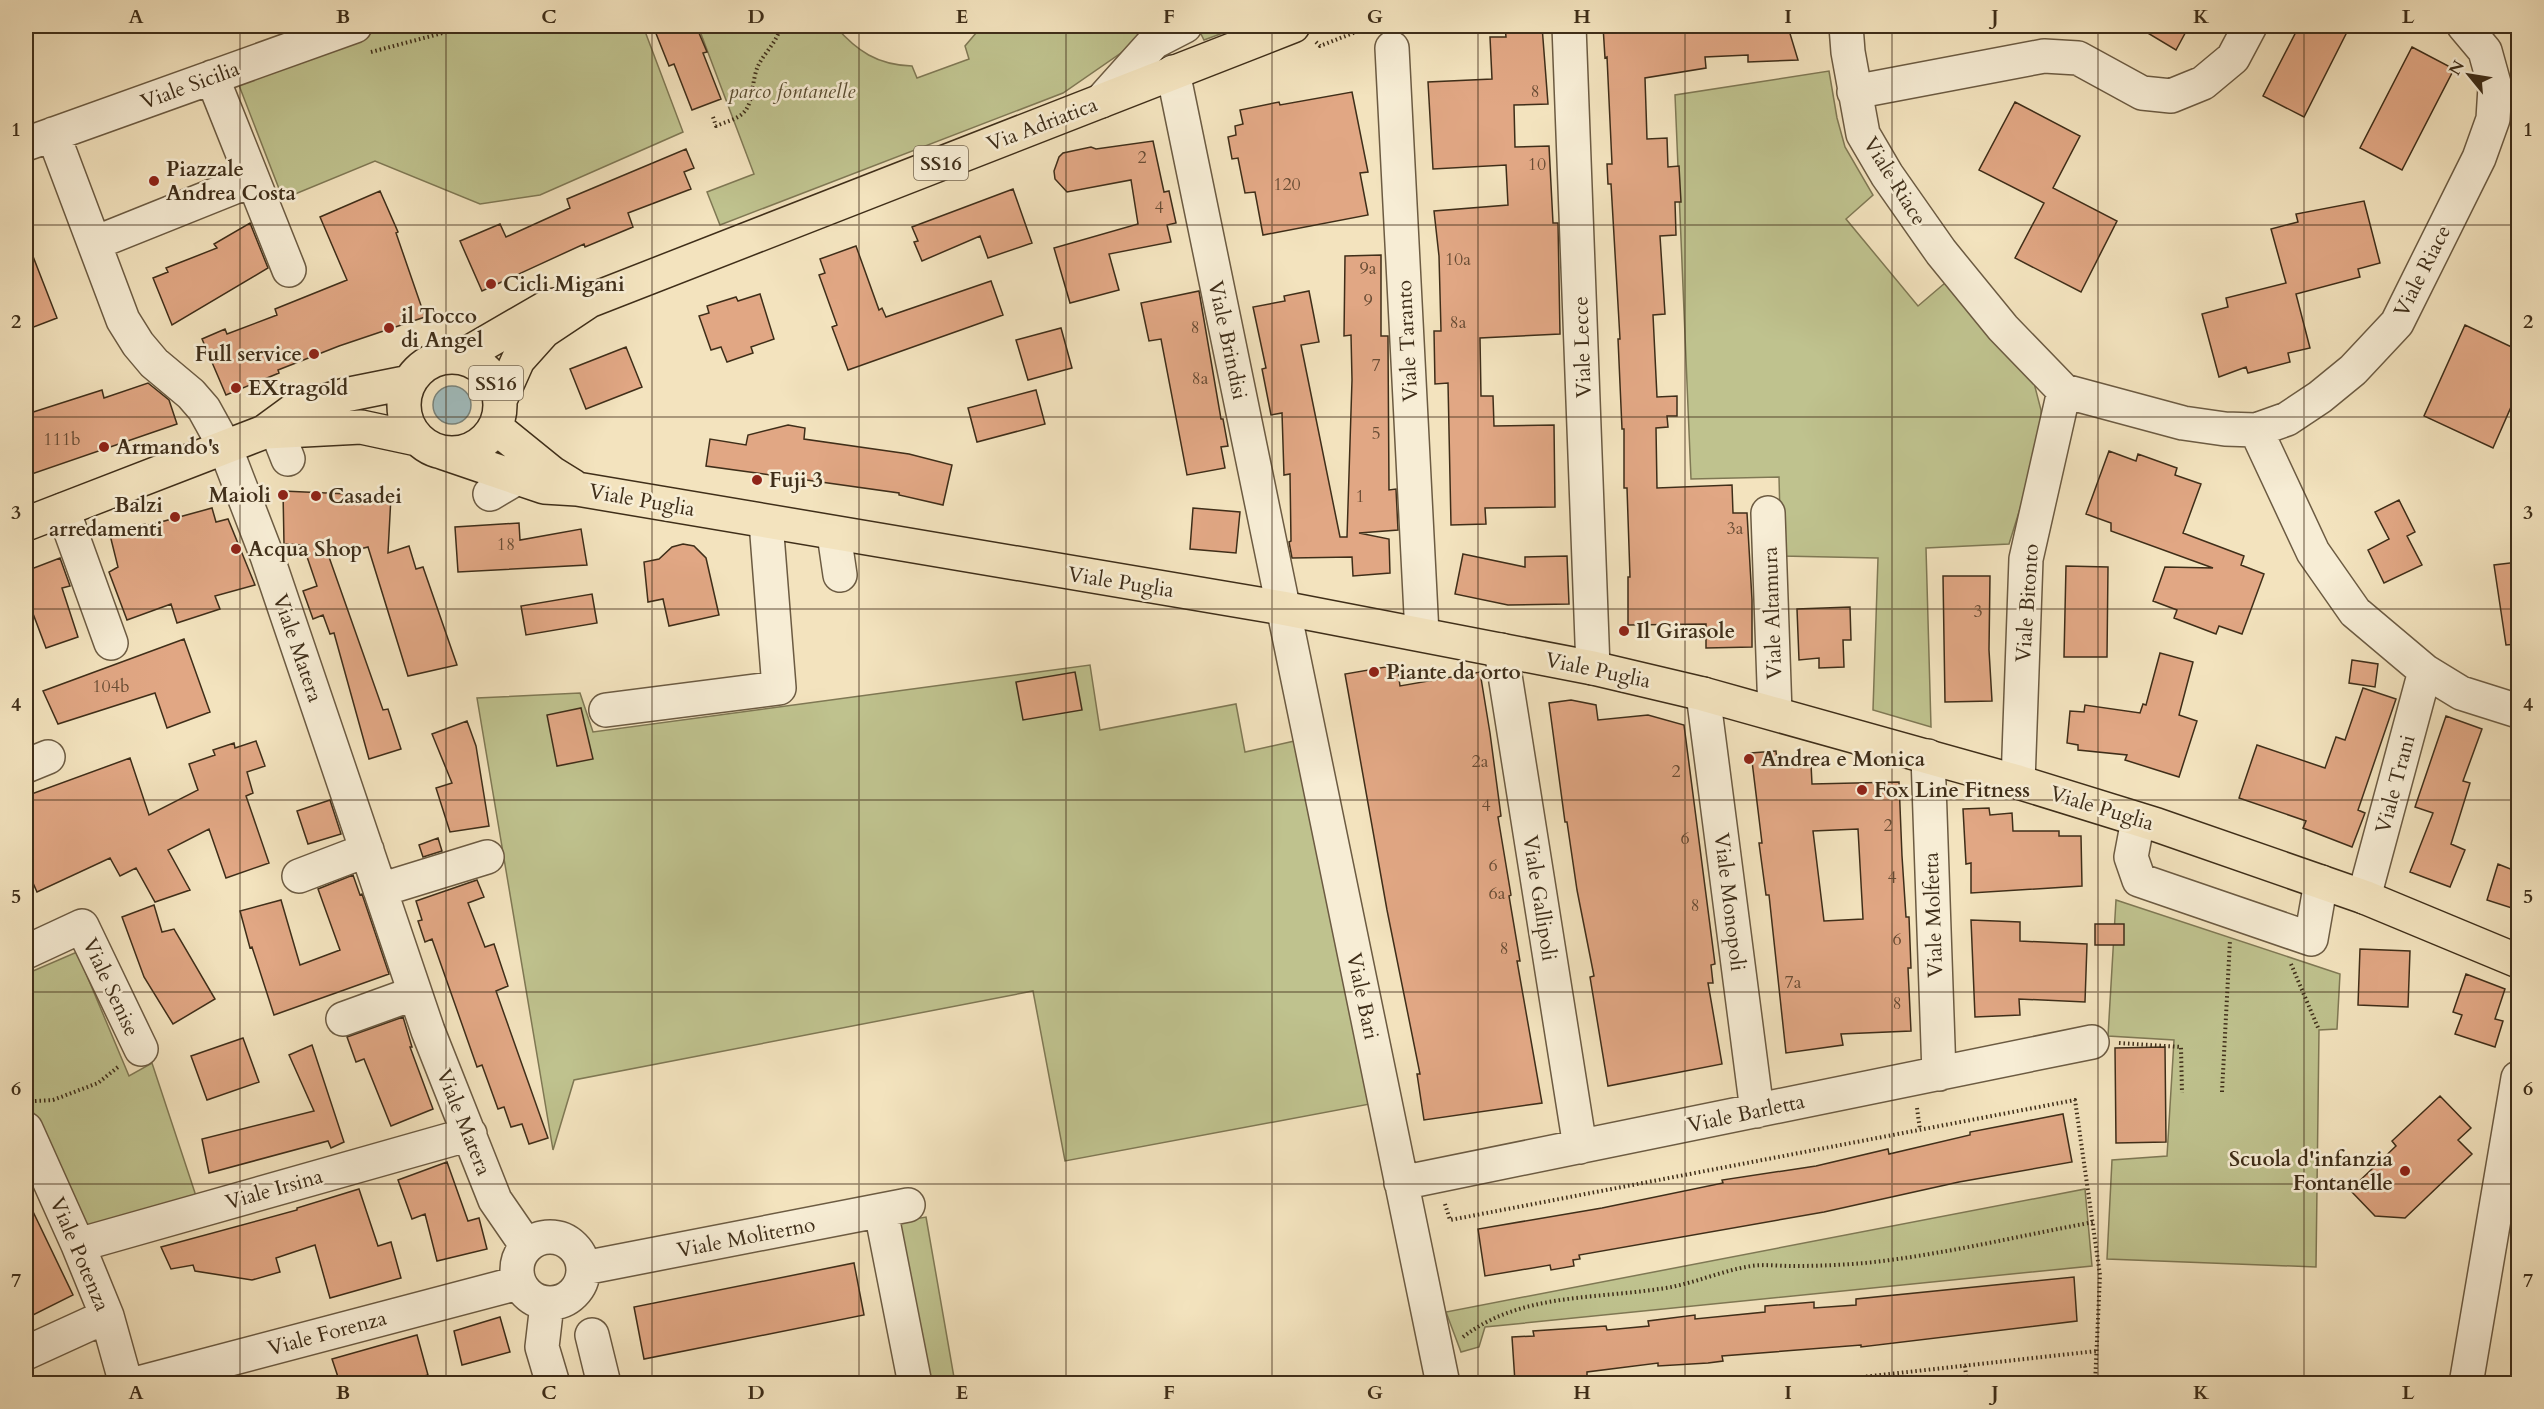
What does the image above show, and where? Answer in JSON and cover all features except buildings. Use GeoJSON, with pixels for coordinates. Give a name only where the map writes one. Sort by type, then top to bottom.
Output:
{"type":"FeatureCollection","features":[{"type":"Feature","properties":{"kind":"main road","name":"Via Adriatica"},"geometry":{"type":"LineString","coordinates":[[498,413],[518,360],[544,331],[589,301],[1293,26]]}},
{"type":"Feature","properties":{"kind":"main road","name":"Via Adriatica"},"geometry":{"type":"LineString","coordinates":[[461,357],[549,306],[589,301]]}},
{"type":"Feature","properties":{"kind":"main road","name":"SS16"},"geometry":{"type":"LineString","coordinates":[[26,525],[225,447],[277,440],[361,427],[459,453],[474,448],[486,440],[498,413],[496,383],[487,371],[475,362],[461,357],[446,357],[431,361],[418,370],[410,382],[345,395],[294,410],[277,440]]}},
{"type":"Feature","properties":{"kind":"main road"},"geometry":{"type":"LineString","coordinates":[[410,382],[405,396],[404,412],[408,426],[431,446]]}},
{"type":"Feature","properties":{"kind":"main road","name":"Viale Puglia"},"geometry":{"type":"LineString","coordinates":[[498,413],[552,473],[577,489]]}},
{"type":"Feature","properties":{"kind":"main road","name":"Viale Puglia"},"geometry":{"type":"LineString","coordinates":[[431,446],[544,487],[577,489],[1282,608],[1593,668],[1702,694],[2018,782],[2138,820],[2364,897],[2518,961]]}},
{"type":"Feature","properties":{"kind":"street","name":"Viale Sicilia"},"geometry":{"type":"LineString","coordinates":[[39,139],[355,26]]}},
{"type":"Feature","properties":{"kind":"street"},"geometry":{"type":"LineString","coordinates":[[1101,101],[1154,42],[1185,26]]}},
{"type":"Feature","properties":{"kind":"street","name":"Viale Lecce"},"geometry":{"type":"LineString","coordinates":[[1569,26],[1593,668]]}},
{"type":"Feature","properties":{"kind":"street","name":"Viale Riace"},"geometry":{"type":"LineString","coordinates":[[1846,26],[1854,92],[1863,134],[1887,175],[1941,252],[2003,328],[2064,392],[2183,423],[2225,429],[2256,430],[2287,419],[2320,397],[2360,364],[2397,323],[2479,158],[2493,119],[2495,87],[2489,38],[2464,26]]}},
{"type":"Feature","properties":{"kind":"street"},"geometry":{"type":"LineString","coordinates":[[1854,92],[2044,56],[2078,58],[2142,93],[2171,96],[2203,83],[2233,58],[2250,26]]}},
{"type":"Feature","properties":{"kind":"street","name":"Viale Taranto"},"geometry":{"type":"LineString","coordinates":[[1381,37],[1422,634]]}},
{"type":"Feature","properties":{"kind":"street","name":"Viale Brindisi"},"geometry":{"type":"LineString","coordinates":[[1173,72],[1282,608]]}},
{"type":"Feature","properties":{"kind":"street"},"geometry":{"type":"LineString","coordinates":[[212,77],[289,270]]}},
{"type":"Feature","properties":{"kind":"street","name":"Viale Matera"},"geometry":{"type":"LineString","coordinates":[[39,139],[95,243],[123,320],[138,344],[154,363],[198,402],[225,447],[267,556],[428,1032],[495,1200],[526,1245]]}},
{"type":"Feature","properties":{"kind":"street"},"geometry":{"type":"LineString","coordinates":[[95,243],[252,180]]}},
{"type":"Feature","properties":{"kind":"street","name":"Viale Bitonto"},"geometry":{"type":"LineString","coordinates":[[2018,782],[2026,559],[2064,392]]}},
{"type":"Feature","properties":{"kind":"street"},"geometry":{"type":"LineString","coordinates":[[2256,430],[2313,552],[2355,612],[2425,672],[2461,693],[2518,711]]}},
{"type":"Feature","properties":{"kind":"street"},"geometry":{"type":"LineString","coordinates":[[490,494],[517,478]]}},
{"type":"Feature","properties":{"kind":"street"},"geometry":{"type":"LineString","coordinates":[[63,510],[111,643]]}},
{"type":"Feature","properties":{"kind":"street","name":"Viale Altamura"},"geometry":{"type":"LineString","coordinates":[[1768,513],[1775,713]]}},
{"type":"Feature","properties":{"kind":"street"},"geometry":{"type":"LineString","coordinates":[[606,710],[779,687],[766,522]]}},
{"type":"Feature","properties":{"kind":"street"},"geometry":{"type":"LineString","coordinates":[[834,534],[840,575]]}},
{"type":"Feature","properties":{"kind":"street","name":"Viale Bari"},"geometry":{"type":"LineString","coordinates":[[1282,608],[1440,1370]]}},
{"type":"Feature","properties":{"kind":"street","name":"Viale Gallipoli"},"geometry":{"type":"LineString","coordinates":[[1501,650],[1580,1147]]}},
{"type":"Feature","properties":{"kind":"street","name":"Viale Trani"},"geometry":{"type":"LineString","coordinates":[[2364,897],[2425,672]]}},
{"type":"Feature","properties":{"kind":"street","name":"Viale Monopoli"},"geometry":{"type":"LineString","coordinates":[[1702,694],[1757,1110]]}},
{"type":"Feature","properties":{"kind":"street","name":"Viale Molfetta"},"geometry":{"type":"LineString","coordinates":[[1928,756],[1939,1074]]}},
{"type":"Feature","properties":{"kind":"street"},"geometry":{"type":"LineString","coordinates":[[2138,820],[2131,857],[2139,880],[2311,939],[2321,882]]}},
{"type":"Feature","properties":{"kind":"street"},"geometry":{"type":"LineString","coordinates":[[299,876],[367,850]]}},
{"type":"Feature","properties":{"kind":"street"},"geometry":{"type":"LineString","coordinates":[[380,890],[487,857]]}},
{"type":"Feature","properties":{"kind":"street","name":"Viale Senise"},"geometry":{"type":"LineString","coordinates":[[26,952],[82,926],[141,1049]]}},
{"type":"Feature","properties":{"kind":"street"},"geometry":{"type":"LineString","coordinates":[[343,1019],[415,993]]}},
{"type":"Feature","properties":{"kind":"street","name":"Viale Barletta"},"geometry":{"type":"LineString","coordinates":[[1401,1183],[2092,1042]]}},
{"type":"Feature","properties":{"kind":"street"},"geometry":{"type":"LineString","coordinates":[[2466,1383],[2518,1078]]}},
{"type":"Feature","properties":{"kind":"street","name":"Viale Potenza"},"geometry":{"type":"LineString","coordinates":[[28,1131],[107,1316],[126,1383]]}},
{"type":"Feature","properties":{"kind":"street","name":"Viale Irsina"},"geometry":{"type":"LineString","coordinates":[[78,1245],[470,1134]]}},
{"type":"Feature","properties":{"kind":"street","name":"Viale Moliterno"},"geometry":{"type":"LineString","coordinates":[[584,1268],[894,1208],[915,1383]]}},
{"type":"Feature","properties":{"kind":"street"},"geometry":{"type":"LineString","coordinates":[[543,1236],[563,1238],[578,1250],[584,1268],[579,1287],[566,1300],[547,1304],[529,1297],[518,1283],[516,1262],[526,1245],[543,1236]]}},
{"type":"Feature","properties":{"kind":"street","name":"Viale Forenza"},"geometry":{"type":"LineString","coordinates":[[135,1383],[518,1283]]}},
{"type":"Feature","properties":{"kind":"street"},"geometry":{"type":"LineString","coordinates":[[547,1304],[542,1347],[553,1383]]}},
{"type":"Feature","properties":{"kind":"street"},"geometry":{"type":"LineString","coordinates":[[26,1353],[107,1316]]}},
{"type":"Feature","properties":{"kind":"street"},"geometry":{"type":"LineString","coordinates":[[592,1335],[604,1383]]}},
{"type":"Feature","properties":{"kind":"path"},"geometry":{"type":"LineString","coordinates":[[713,117],[716,126],[741,116],[746,110],[752,81],[758,66],[781,26]]}},
{"type":"Feature","properties":{"kind":"path"},"geometry":{"type":"LineString","coordinates":[[795,26],[799,30],[810,30],[815,26]]}},
{"type":"Feature","properties":{"kind":"path"},"geometry":{"type":"LineString","coordinates":[[1320,46],[1381,37]]}},
{"type":"Feature","properties":{"kind":"path"},"geometry":{"type":"LineString","coordinates":[[2222,1092],[2232,912]]}},
{"type":"Feature","properties":{"kind":"path"},"geometry":{"type":"LineString","coordinates":[[2276,927],[2319,1030]]}},
{"type":"Feature","properties":{"kind":"path"},"geometry":{"type":"LineString","coordinates":[[2092,1042],[2181,1047],[2182,1093]]}},
{"type":"Feature","properties":{"kind":"path"},"geometry":{"type":"LineString","coordinates":[[28,1131],[53,1100],[98,1083],[141,1049]]}},
{"type":"Feature","properties":{"kind":"path"},"geometry":{"type":"LineString","coordinates":[[1442,1198],[1450,1220],[2075,1101],[2100,1275],[2095,1383]]}},
{"type":"Feature","properties":{"kind":"path"},"geometry":{"type":"LineString","coordinates":[[1440,1370],[1479,1325],[1519,1309],[1579,1296],[1680,1286],[1723,1272],[1755,1266],[1831,1266],[1931,1254],[2094,1222]]}},
{"type":"Feature","properties":{"kind":"path"},"geometry":{"type":"LineString","coordinates":[[1799,1383],[2097,1351]]}},
{"type":"Feature","properties":{"kind":"path"},"geometry":{"type":"LineString","coordinates":[[1965,1366],[1967,1383]]}},
{"type":"Feature","properties":{"kind":"green space"},"geometry":{"type":"Polygon","coordinates":[[[378,26],[643,26],[683,132],[540,195],[480,204],[375,161],[283,199],[235,75],[378,26]]]}},
{"type":"Feature","properties":{"kind":"green space","name":"parco fontanelle"},"geometry":{"type":"Polygon","coordinates":[[[698,26],[835,26],[851,43],[869,55],[888,63],[912,66],[917,78],[969,59],[965,46],[982,26],[1160,26],[1063,93],[720,225],[707,192],[754,174],[698,26]]]}},
{"type":"Feature","properties":{"kind":"green space"},"geometry":{"type":"Polygon","coordinates":[[[1208,26],[1242,26],[1204,40],[1199,30],[1208,26]]]}},
{"type":"Feature","properties":{"kind":"green space"},"geometry":{"type":"Polygon","coordinates":[[[1829,71],[1837,118],[1845,147],[1873,195],[1846,219],[1918,306],[1945,283],[2034,383],[2041,410],[2042,438],[2009,544],[1926,548],[1931,727],[1873,710],[1878,558],[1781,556],[1779,477],[1691,479],[1675,95],[1829,71]]]}},
{"type":"Feature","properties":{"kind":"green space"},"geometry":{"type":"Polygon","coordinates":[[[1090,665],[1100,730],[1236,704],[1245,752],[1299,740],[1370,1104],[1065,1161],[1033,991],[574,1080],[553,1150],[477,698],[580,693],[593,732],[1090,665]]]}},
{"type":"Feature","properties":{"kind":"green space"},"geometry":{"type":"Polygon","coordinates":[[[2116,900],[2340,974],[2337,1029],[2319,1030],[2316,1267],[2107,1259],[2112,1160],[2167,1156],[2174,1040],[2108,1036],[2116,900]]]}},
{"type":"Feature","properties":{"kind":"green space"},"geometry":{"type":"Polygon","coordinates":[[[77,952],[129,1076],[152,1063],[197,1199],[86,1230],[26,1096],[26,974],[77,952]]]}},
{"type":"Feature","properties":{"kind":"green space"},"geometry":{"type":"Polygon","coordinates":[[[2085,1189],[2092,1266],[1485,1327],[1479,1347],[1461,1352],[1446,1312],[2085,1189]]]}},
{"type":"Feature","properties":{"kind":"green space"},"geometry":{"type":"Polygon","coordinates":[[[926,1217],[955,1383],[929,1383],[897,1222],[926,1217]]]}},
{"type":"Feature","properties":{"kind":"water"},"geometry":{"type":"Polygon","coordinates":[[[452,386],[459,387],[465,392],[470,398],[470,412],[465,418],[459,423],[452,424],[445,423],[439,418],[434,412],[433,405],[434,398],[439,392],[445,387],[452,386]]]}},
{"type":"Feature","properties":{"kind":"place","name":"Piazzale Andrea Costa"},"geometry":{"type":"Point","coordinates":[154,181]}},
{"type":"Feature","properties":{"kind":"place","name":"Cicli Migani"},"geometry":{"type":"Point","coordinates":[491,284]}},
{"type":"Feature","properties":{"kind":"place","name":"il Tocco di Angel"},"geometry":{"type":"Point","coordinates":[389,328]}},
{"type":"Feature","properties":{"kind":"place","name":"Full service"},"geometry":{"type":"Point","coordinates":[314,354]}},
{"type":"Feature","properties":{"kind":"place","name":"EXtragold"},"geometry":{"type":"Point","coordinates":[236,388]}},
{"type":"Feature","properties":{"kind":"place","name":"Armando's"},"geometry":{"type":"Point","coordinates":[104,447]}},
{"type":"Feature","properties":{"kind":"place","name":"Fuji 3"},"geometry":{"type":"Point","coordinates":[757,480]}},
{"type":"Feature","properties":{"kind":"place","name":"Maioli"},"geometry":{"type":"Point","coordinates":[283,495]}},
{"type":"Feature","properties":{"kind":"place","name":"Casadei"},"geometry":{"type":"Point","coordinates":[316,496]}},
{"type":"Feature","properties":{"kind":"place","name":"Balzi arredamenti"},"geometry":{"type":"Point","coordinates":[175,517]}},
{"type":"Feature","properties":{"kind":"place","name":"Acqua Shop"},"geometry":{"type":"Point","coordinates":[236,549]}},
{"type":"Feature","properties":{"kind":"place","name":"Il Girasole"},"geometry":{"type":"Point","coordinates":[1624,631]}},
{"type":"Feature","properties":{"kind":"place","name":"Piante da orto"},"geometry":{"type":"Point","coordinates":[1374,672]}},
{"type":"Feature","properties":{"kind":"place","name":"Andrea e Monica"},"geometry":{"type":"Point","coordinates":[1749,759]}},
{"type":"Feature","properties":{"kind":"place","name":"Fox Line Fitness"},"geometry":{"type":"Point","coordinates":[1862,790]}},
{"type":"Feature","properties":{"kind":"place","name":"Scuola d'infanzia Fontanelle"},"geometry":{"type":"Point","coordinates":[2405,1171]}}]}
